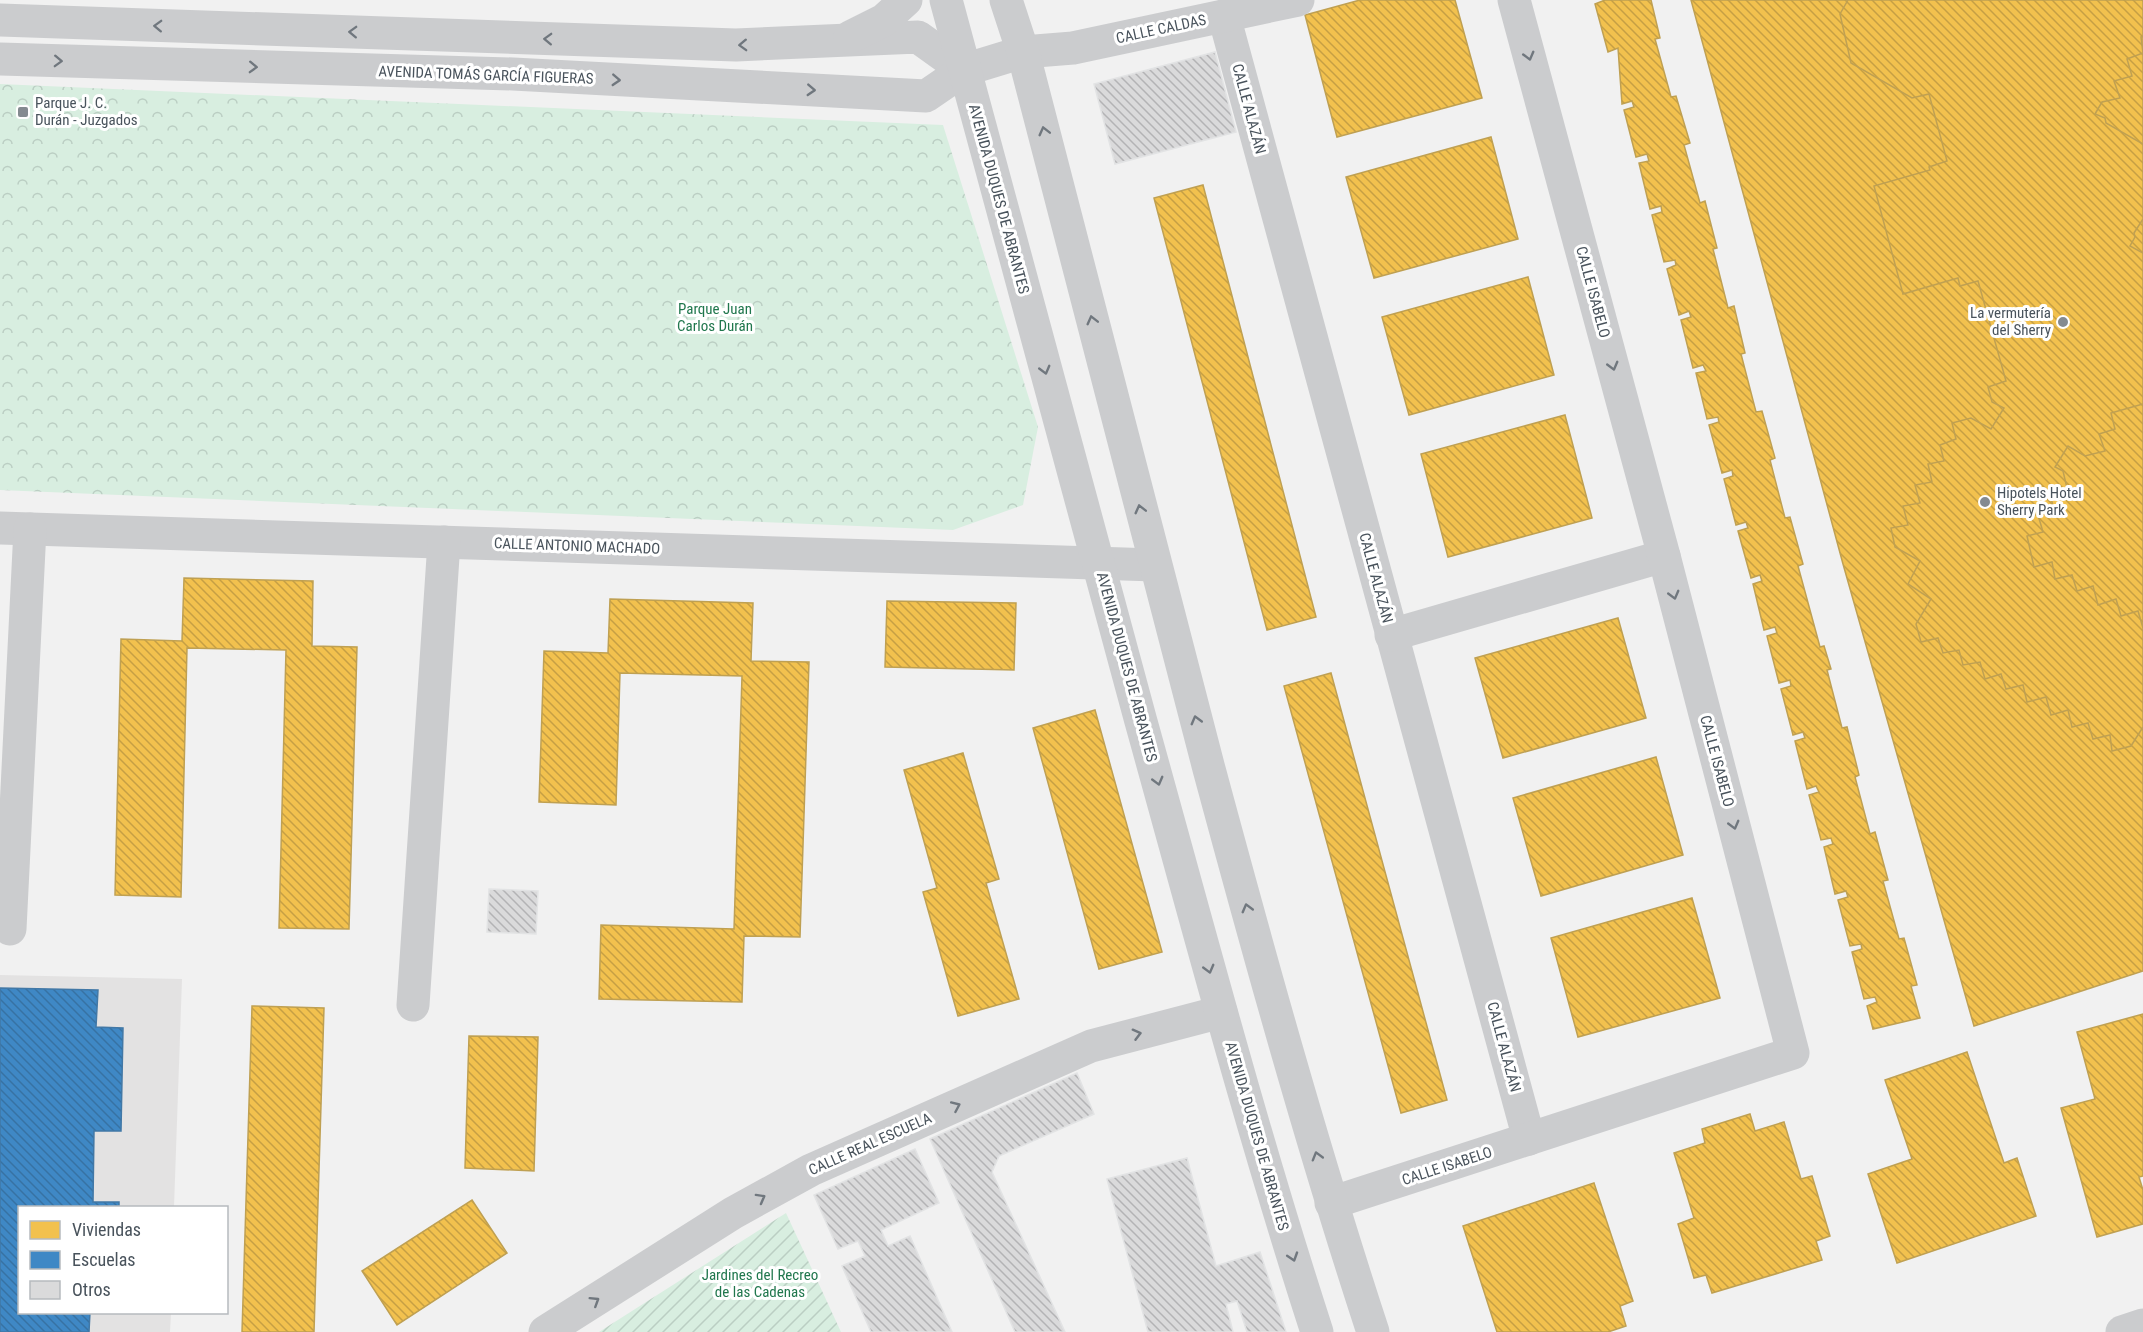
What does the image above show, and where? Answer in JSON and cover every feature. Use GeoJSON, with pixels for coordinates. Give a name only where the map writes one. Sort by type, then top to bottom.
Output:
{"type":"FeatureCollection","features":[{"type":"Feature","properties":{"kind":"street"},"geometry":{"type":"LineString","coordinates":[[843,41],[884,21],[906,0]]}},
{"type":"Feature","properties":{"kind":"street","name":"AVENIDA DUQUES DE ABRANTES"},"geometry":{"type":"LineString","coordinates":[[946,0],[1221,1012],[1280,1218],[1317,1332]]}},
{"type":"Feature","properties":{"kind":"street"},"geometry":{"type":"LineString","coordinates":[[1006,0],[1023,52],[1247,911],[1330,1203],[1373,1332]]}},
{"type":"Feature","properties":{"kind":"street","name":"CALLE CALDAS"},"geometry":{"type":"LineString","coordinates":[[1023,52],[1073,48],[1298,0]]}},
{"type":"Feature","properties":{"kind":"street","name":"CALLE ISABELO"},"geometry":{"type":"LineString","coordinates":[[1330,1203],[1793,1053],[1664,556],[1514,0]]}},
{"type":"Feature","properties":{"kind":"street","name":"CALLE ALAZÁN"},"geometry":{"type":"LineString","coordinates":[[1224,16],[1529,1139]]}},
{"type":"Feature","properties":{"kind":"street"},"geometry":{"type":"LineString","coordinates":[[0,20],[736,45],[918,37],[964,70]]}},
{"type":"Feature","properties":{"kind":"street","name":"AVENIDA TOMÁS GARCÍA FIGUERAS"},"geometry":{"type":"LineString","coordinates":[[0,59],[513,74],[926,96],[964,70],[1023,52]]}},
{"type":"Feature","properties":{"kind":"street"},"geometry":{"type":"LineString","coordinates":[[10,929],[15,529]]}},
{"type":"Feature","properties":{"kind":"street","name":"CALLE ANTONIO MACHADO"},"geometry":{"type":"LineString","coordinates":[[15,529],[1155,565]]}},
{"type":"Feature","properties":{"kind":"street"},"geometry":{"type":"LineString","coordinates":[[413,1005],[444,542]]}},
{"type":"Feature","properties":{"kind":"street"},"geometry":{"type":"LineString","coordinates":[[1391,635],[1664,556]]}},
{"type":"Feature","properties":{"kind":"street","name":"CALLE REAL ESCUELA"},"geometry":{"type":"LineString","coordinates":[[545,1332],[733,1213],[811,1170],[1091,1046],[1221,1012]]}},
{"type":"Feature","properties":{"kind":"street"},"geometry":{"type":"LineString","coordinates":[[2122,1332],[2143,1325]]}},
{"type":"Feature","properties":{"kind":"shaded area"},"geometry":{"type":"Polygon","coordinates":[[[0,975],[182,979],[174,1206],[18,1206],[18,1314],[171,1314],[170,1332],[0,1332],[0,975]]]}},
{"type":"Feature","properties":{"kind":"green space","name":"Parque Juan Carlos Durán"},"geometry":{"type":"Polygon","coordinates":[[[0,84],[943,125],[1038,427],[1023,505],[953,530],[0,490],[0,84]]]}},
{"type":"Feature","properties":{"kind":"green space","name":"Jardines del Recreo de las Cadenas"},"geometry":{"type":"Polygon","coordinates":[[[786,1213],[841,1332],[599,1332],[786,1213]]]}},
{"type":"Feature","properties":{"kind":"building: Viviendas"},"geometry":{"type":"Polygon","coordinates":[[[1360,0],[1455,0],[1482,98],[1337,137],[1305,15],[1360,0]]]}},
{"type":"Feature","properties":{"kind":"building: Viviendas"},"geometry":{"type":"Polygon","coordinates":[[[1605,0],[1651,0],[1660,38],[1655,39],[1671,97],[1676,96],[1690,143],[1684,145],[1700,203],[1705,201],[1717,248],[1713,249],[1728,308],[1734,306],[1745,353],[1741,354],[1756,412],[1762,411],[1775,458],[1770,460],[1785,518],[1790,517],[1803,564],[1798,566],[1820,647],[1824,646],[1831,669],[1827,670],[1842,728],[1847,727],[1859,775],[1855,777],[1870,834],[1875,832],[1888,880],[1883,881],[1899,939],[1904,938],[1917,985],[1911,986],[1920,1018],[1873,1029],[1867,1006],[1877,1002],[1875,997],[1864,999],[1852,952],[1862,949],[1861,944],[1850,946],[1838,900],[1848,897],[1846,891],[1835,894],[1824,847],[1833,844],[1831,838],[1821,840],[1809,795],[1819,792],[1816,786],[1807,789],[1795,741],[1805,738],[1803,732],[1793,735],[1781,689],[1791,686],[1790,680],[1779,683],[1767,636],[1777,633],[1775,627],[1764,630],[1753,584],[1762,581],[1760,575],[1751,578],[1738,531],[1748,528],[1746,522],[1736,525],[1724,479],[1733,476],[1732,470],[1722,473],[1709,425],[1719,422],[1718,417],[1707,419],[1696,373],[1706,371],[1703,365],[1693,368],[1681,320],[1691,317],[1689,311],[1679,315],[1667,269],[1676,265],[1675,260],[1664,262],[1652,215],[1662,212],[1661,206],[1650,209],[1639,163],[1649,161],[1647,154],[1636,157],[1624,110],[1634,107],[1632,101],[1622,104],[1618,48],[1608,52],[1595,4],[1605,0]]]}},
{"type":"Feature","properties":{"kind":"building: Viviendas","name":"Hipotels Hotel Sherry Park"},"geometry":{"type":"Polygon","coordinates":[[[1691,0],[2143,0],[2143,971],[1974,1026],[1843,564],[1691,0]]]}},
{"type":"Feature","properties":{"kind":"building: Viviendas"},"geometry":{"type":"Polygon","coordinates":[[[1848,0],[2143,0],[2143,36],[2141,37],[2143,53],[2127,59],[2132,76],[2114,81],[2120,98],[2102,102],[2095,114],[2105,118],[2106,123],[2143,144],[2143,219],[2134,233],[2135,237],[2130,246],[2143,253],[2143,404],[2111,413],[2115,429],[2099,434],[2105,451],[2085,456],[2068,446],[2055,467],[2063,471],[2067,488],[2050,494],[2054,510],[2038,515],[2043,532],[2027,536],[2034,567],[2052,562],[2055,579],[2072,575],[2077,591],[2093,586],[2098,605],[2116,599],[2121,616],[2138,611],[2143,628],[2143,727],[2131,746],[2112,751],[2110,735],[2093,739],[2088,723],[2072,727],[2068,710],[2051,715],[2046,697],[2027,702],[2023,685],[2006,689],[2001,674],[1985,679],[1980,662],[1963,665],[1959,650],[1943,653],[1938,638],[1921,642],[1916,624],[1931,599],[1908,584],[1920,561],[1895,547],[1891,528],[1908,525],[1903,506],[1920,503],[1915,485],[1932,482],[1928,464],[1944,461],[1940,445],[1956,439],[1952,423],[1971,418],[1991,429],[2004,408],[1992,402],[1988,387],[2006,381],[1978,281],[1960,286],[1958,278],[1903,294],[1874,186],[1930,170],[1929,167],[1947,161],[1929,94],[1912,98],[1851,63],[1840,14],[1848,0]]]}},
{"type":"Feature","properties":{"kind":"building: Viviendas"},"geometry":{"type":"Polygon","coordinates":[[[1491,137],[1518,239],[1374,278],[1346,177],[1491,137]]]}},
{"type":"Feature","properties":{"kind":"building: Viviendas"},"geometry":{"type":"Polygon","coordinates":[[[1203,185],[1316,617],[1267,630],[1154,198],[1203,185]]]}},
{"type":"Feature","properties":{"kind":"building: Viviendas"},"geometry":{"type":"Polygon","coordinates":[[[1528,277],[1554,375],[1409,415],[1382,317],[1528,277]]]}},
{"type":"Feature","properties":{"kind":"building: Viviendas"},"geometry":{"type":"Polygon","coordinates":[[[1565,415],[1592,518],[1448,557],[1421,454],[1565,415]]]}},
{"type":"Feature","properties":{"kind":"building: Viviendas"},"geometry":{"type":"Polygon","coordinates":[[[184,578],[313,581],[312,646],[357,647],[349,929],[279,928],[286,650],[187,648],[181,897],[115,895],[121,639],[182,641],[184,578]]]}},
{"type":"Feature","properties":{"kind":"building: Viviendas"},"geometry":{"type":"Polygon","coordinates":[[[610,599],[753,603],[751,661],[809,662],[800,937],[744,936],[742,1002],[599,999],[601,925],[734,929],[742,676],[620,673],[616,805],[539,802],[544,651],[608,653],[610,599]]]}},
{"type":"Feature","properties":{"kind":"building: Viviendas"},"geometry":{"type":"Polygon","coordinates":[[[887,601],[1016,603],[1014,670],[885,667],[887,601]]]}},
{"type":"Feature","properties":{"kind":"building: Viviendas"},"geometry":{"type":"Polygon","coordinates":[[[1618,618],[1646,718],[1503,758],[1475,658],[1618,618]]]}},
{"type":"Feature","properties":{"kind":"building: Viviendas"},"geometry":{"type":"Polygon","coordinates":[[[1331,673],[1447,1100],[1401,1113],[1284,686],[1331,673]]]}},
{"type":"Feature","properties":{"kind":"building: Viviendas"},"geometry":{"type":"Polygon","coordinates":[[[1095,710],[1162,952],[1099,969],[1033,728],[1095,710]]]}},
{"type":"Feature","properties":{"kind":"building: Viviendas"},"geometry":{"type":"Polygon","coordinates":[[[963,753],[999,879],[986,883],[1019,999],[958,1016],[923,892],[937,888],[904,770],[963,753]]]}},
{"type":"Feature","properties":{"kind":"building: Viviendas"},"geometry":{"type":"Polygon","coordinates":[[[1656,757],[1683,855],[1541,896],[1513,798],[1656,757]]]}},
{"type":"Feature","properties":{"kind":"building: Viviendas"},"geometry":{"type":"Polygon","coordinates":[[[1692,898],[1720,998],[1578,1037],[1551,938],[1692,898]]]}},
{"type":"Feature","properties":{"kind":"building: Viviendas"},"geometry":{"type":"Polygon","coordinates":[[[252,1006],[324,1008],[314,1332],[242,1332],[252,1006]]]}},
{"type":"Feature","properties":{"kind":"building: Viviendas"},"geometry":{"type":"Polygon","coordinates":[[[2143,1014],[2143,1176],[2139,1177],[2143,1190],[2143,1224],[2097,1237],[2061,1108],[2095,1099],[2077,1032],[2143,1014]]]}},
{"type":"Feature","properties":{"kind":"building: Viviendas"},"geometry":{"type":"Polygon","coordinates":[[[469,1036],[538,1037],[534,1171],[465,1168],[469,1036]]]}},
{"type":"Feature","properties":{"kind":"building: Viviendas"},"geometry":{"type":"Polygon","coordinates":[[[1967,1052],[2004,1163],[2017,1158],[2036,1216],[1897,1263],[1868,1174],[1912,1159],[1885,1080],[1967,1052]]]}},
{"type":"Feature","properties":{"kind":"building: Viviendas"},"geometry":{"type":"Polygon","coordinates":[[[1750,1114],[1755,1131],[1784,1122],[1801,1179],[1812,1176],[1830,1236],[1816,1241],[1822,1260],[1712,1293],[1706,1275],[1694,1278],[1678,1224],[1694,1218],[1674,1153],[1705,1143],[1702,1129],[1750,1114]]]}},
{"type":"Feature","properties":{"kind":"building: Viviendas"},"geometry":{"type":"Polygon","coordinates":[[[1594,1183],[1633,1301],[1620,1306],[1626,1326],[1608,1332],[1497,1332],[1463,1226],[1594,1183]]]}},
{"type":"Feature","properties":{"kind":"building: Viviendas"},"geometry":{"type":"Polygon","coordinates":[[[472,1200],[507,1253],[397,1325],[362,1271],[472,1200]]]}},
{"type":"Feature","properties":{"kind":"building: Escuelas"},"geometry":{"type":"Polygon","coordinates":[[[0,988],[98,990],[96,1027],[123,1028],[121,1131],[94,1131],[93,1202],[119,1202],[119,1206],[18,1206],[18,1314],[90,1314],[89,1332],[0,1332],[0,988]]]}},
{"type":"Feature","properties":{"kind":"building: Otros"},"geometry":{"type":"Polygon","coordinates":[[[1215,52],[1236,132],[1115,164],[1094,84],[1215,52]]]}},
{"type":"Feature","properties":{"kind":"building: Otros"},"geometry":{"type":"Polygon","coordinates":[[[489,889],[538,891],[536,934],[487,932],[489,889]]]}},
{"type":"Feature","properties":{"kind":"building: Otros"},"geometry":{"type":"Polygon","coordinates":[[[1077,1073],[1094,1114],[999,1156],[992,1172],[1065,1332],[1015,1332],[930,1139],[1077,1073]]]}},
{"type":"Feature","properties":{"kind":"building: Otros"},"geometry":{"type":"Polygon","coordinates":[[[915,1149],[939,1203],[881,1230],[888,1246],[910,1236],[952,1332],[871,1332],[842,1266],[865,1256],[858,1241],[838,1249],[814,1195],[915,1149]]]}},
{"type":"Feature","properties":{"kind":"building: Otros"},"geometry":{"type":"Polygon","coordinates":[[[1187,1158],[1216,1266],[1260,1252],[1286,1332],[1247,1332],[1237,1301],[1226,1304],[1233,1332],[1148,1332],[1107,1179],[1187,1158]]]}},
{"type":"Feature","properties":{"kind":"place","name":"Parque J. C. Durán - Juzgados"},"geometry":{"type":"Point","coordinates":[23,112]}},
{"type":"Feature","properties":{"kind":"place","name":"La vermutería del Sherry"},"geometry":{"type":"Point","coordinates":[2063,322]}},
{"type":"Feature","properties":{"kind":"place","name":"Hipotels Hotel Sherry Park"},"geometry":{"type":"Point","coordinates":[1985,502]}}]}
